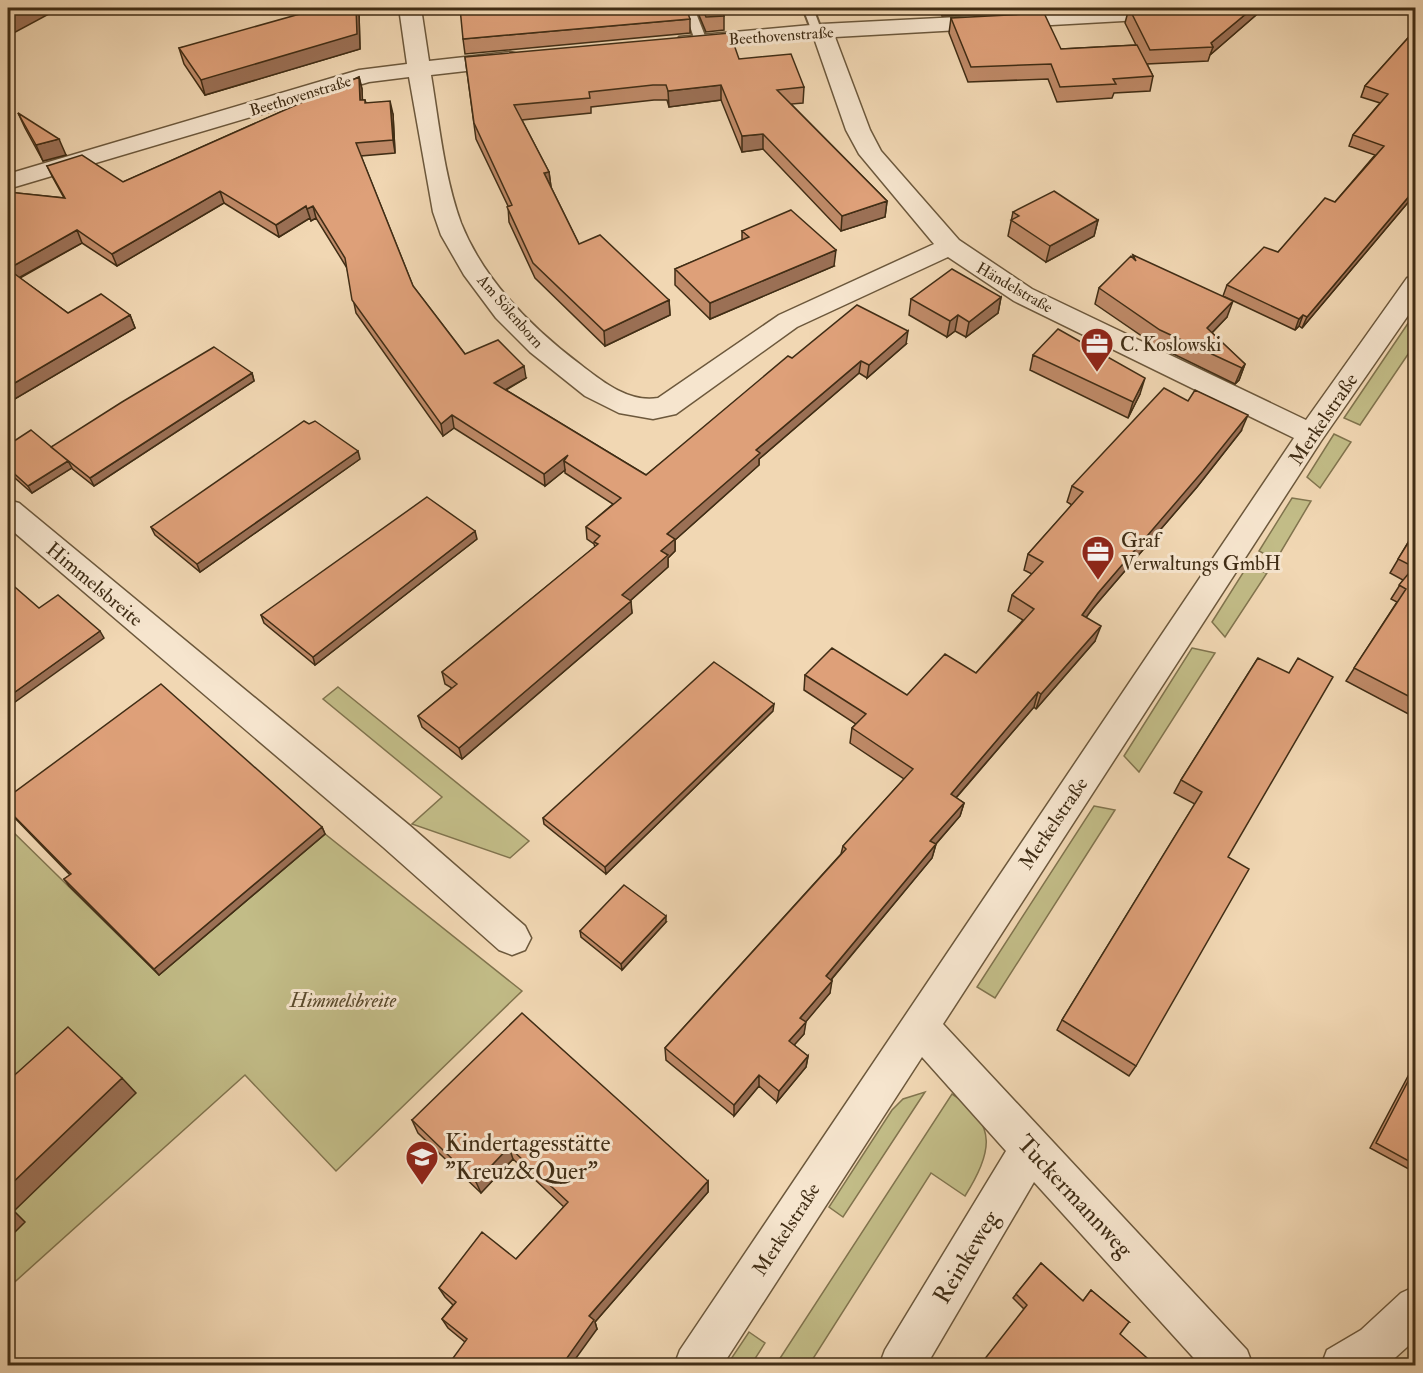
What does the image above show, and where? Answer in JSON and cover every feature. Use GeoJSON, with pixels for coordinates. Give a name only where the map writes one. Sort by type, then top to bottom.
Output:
{"type":"FeatureCollection","features":[{"type":"Feature","properties":{"kind":"street","name":"Am Sölenborn"},"geometry":{"type":"LineString","coordinates":[[410,8],[418,68],[442,199],[454,234],[471,265],[523,330],[557,362],[618,402],[654,410],[666,407],[788,321],[950,246]]}},
{"type":"Feature","properties":{"kind":"street","name":"Beethovenstraße"},"geometry":{"type":"LineString","coordinates":[[666,44],[820,31],[1248,8]]}},
{"type":"Feature","properties":{"kind":"street","name":"Händelstraße"},"geometry":{"type":"LineString","coordinates":[[820,31],[858,130],[871,154],[950,246],[1023,295],[1311,434]]}},
{"type":"Feature","properties":{"kind":"street","name":"Beethovenstraße"},"geometry":{"type":"LineString","coordinates":[[8,182],[368,75],[536,56]]}},
{"type":"Feature","properties":{"kind":"street","name":"Merkelstraße"},"geometry":{"type":"LineString","coordinates":[[696,1365],[1311,434],[1416,284]]}},
{"type":"Feature","properties":{"kind":"street","name":"Himmelsbreite"},"geometry":{"type":"LineString","coordinates":[[8,511],[396,836],[512,938]]}},
{"type":"Feature","properties":{"kind":"street","name":"Tuckermannweg"},"geometry":{"type":"LineString","coordinates":[[919,1026],[1231,1365]]}},
{"type":"Feature","properties":{"kind":"street","name":"Reinkeweg"},"geometry":{"type":"LineString","coordinates":[[901,1365],[1032,1148]]}},
{"type":"Feature","properties":{"kind":"street"},"geometry":{"type":"LineString","coordinates":[[1343,1365],[1377,1346],[1416,1308]]}},
{"type":"Feature","properties":{"kind":"lane"},"geometry":{"type":"LineString","coordinates":[[689,8],[701,41]]}},
{"type":"Feature","properties":{"kind":"lane"},"geometry":{"type":"LineString","coordinates":[[808,8],[820,31]]}},
{"type":"Feature","properties":{"kind":"green space"},"geometry":{"type":"Polygon","coordinates":[[[1415,313],[1415,344],[1360,425],[1344,418],[1415,313]]]}},
{"type":"Feature","properties":{"kind":"green space"},"geometry":{"type":"Polygon","coordinates":[[[1334,434],[1351,442],[1320,488],[1307,477],[1334,434]]]}},
{"type":"Feature","properties":{"kind":"green space"},"geometry":{"type":"Polygon","coordinates":[[[1292,498],[1311,501],[1276,560],[1259,551],[1292,498]]]}},
{"type":"Feature","properties":{"kind":"green space"},"geometry":{"type":"Polygon","coordinates":[[[1246,568],[1267,573],[1225,637],[1212,622],[1246,568]]]}},
{"type":"Feature","properties":{"kind":"green space"},"geometry":{"type":"Polygon","coordinates":[[[1192,648],[1215,653],[1139,772],[1124,756],[1192,648]]]}},
{"type":"Feature","properties":{"kind":"green space"},"geometry":{"type":"Polygon","coordinates":[[[338,687],[529,841],[510,858],[412,824],[442,797],[323,699],[338,687]]]}},
{"type":"Feature","properties":{"kind":"green space"},"geometry":{"type":"Polygon","coordinates":[[[1094,806],[1115,810],[995,998],[977,987],[1094,806]]]}},
{"type":"Feature","properties":{"kind":"green space"},"geometry":{"type":"Polygon","coordinates":[[[8,827],[159,975],[325,834],[522,991],[336,1171],[245,1075],[8,1288],[8,827]]]}},
{"type":"Feature","properties":{"kind":"green space"},"geometry":{"type":"Polygon","coordinates":[[[925,1092],[843,1217],[829,1207],[892,1110],[903,1099],[925,1092]]]}},
{"type":"Feature","properties":{"kind":"green space"},"geometry":{"type":"Polygon","coordinates":[[[952,1094],[978,1117],[984,1129],[986,1141],[981,1167],[965,1196],[931,1173],[809,1365],[775,1366],[952,1094]]]}},
{"type":"Feature","properties":{"kind":"green space"},"geometry":{"type":"Polygon","coordinates":[[[749,1332],[765,1343],[751,1365],[727,1365],[749,1332]]]}},
{"type":"Feature","properties":{"kind":"building"},"geometry":{"type":"Polygon","coordinates":[[[8,8],[26,8],[8,17],[8,8]]]}},
{"type":"Feature","properties":{"kind":"building"},"geometry":{"type":"Polygon","coordinates":[[[321,8],[356,8],[357,34],[201,80],[179,48],[321,8]]]}},
{"type":"Feature","properties":{"kind":"building"},"geometry":{"type":"Polygon","coordinates":[[[460,8],[686,8],[690,19],[463,39],[460,8]]]}},
{"type":"Feature","properties":{"kind":"building"},"geometry":{"type":"Polygon","coordinates":[[[702,8],[722,8],[724,16],[706,17],[702,8]]]}},
{"type":"Feature","properties":{"kind":"building"},"geometry":{"type":"Polygon","coordinates":[[[1129,8],[1253,8],[1211,43],[1213,47],[1150,50],[1129,8]]]}},
{"type":"Feature","properties":{"kind":"building"},"geometry":{"type":"Polygon","coordinates":[[[1044,13],[1061,49],[1137,45],[1153,76],[1113,79],[1116,84],[1060,87],[1051,64],[971,67],[951,18],[1044,13]]]}},
{"type":"Feature","properties":{"kind":"building"},"geometry":{"type":"Polygon","coordinates":[[[1416,29],[1416,188],[1307,317],[1303,315],[1299,319],[1227,285],[1264,247],[1278,252],[1325,198],[1335,202],[1384,146],[1353,135],[1388,94],[1365,86],[1416,29]]]}},
{"type":"Feature","properties":{"kind":"building"},"geometry":{"type":"Polygon","coordinates":[[[730,33],[739,59],[791,54],[804,87],[777,90],[887,201],[842,216],[763,134],[742,136],[721,85],[668,91],[666,85],[653,85],[589,92],[590,98],[514,105],[549,172],[544,173],[579,244],[600,235],[669,300],[604,331],[533,263],[507,207],[512,205],[474,123],[465,57],[730,33]]]}},
{"type":"Feature","properties":{"kind":"building"},"geometry":{"type":"Polygon","coordinates":[[[359,77],[360,100],[365,100],[365,103],[390,101],[393,140],[356,143],[413,286],[465,354],[498,340],[524,366],[494,383],[646,475],[788,356],[792,358],[857,305],[908,331],[869,365],[861,361],[756,450],[760,453],[667,534],[675,539],[661,551],[668,555],[622,595],[631,601],[459,748],[418,716],[457,684],[442,672],[598,544],[594,542],[600,536],[586,527],[621,498],[564,461],[568,455],[544,474],[452,415],[441,424],[352,300],[345,258],[313,206],[307,209],[306,206],[276,225],[220,191],[112,254],[77,230],[8,269],[8,192],[65,198],[47,166],[82,155],[123,182],[359,77]]]}},
{"type":"Feature","properties":{"kind":"building"},"geometry":{"type":"Polygon","coordinates":[[[18,113],[59,139],[36,145],[18,113]]]}},
{"type":"Feature","properties":{"kind":"building"},"geometry":{"type":"Polygon","coordinates":[[[1054,191],[1098,220],[1050,246],[1011,220],[1019,216],[1013,212],[1054,191]]]}},
{"type":"Feature","properties":{"kind":"building"},"geometry":{"type":"Polygon","coordinates":[[[791,210],[836,250],[710,303],[675,269],[749,237],[742,231],[791,210]]]}},
{"type":"Feature","properties":{"kind":"building"},"geometry":{"type":"Polygon","coordinates":[[[1133,255],[1233,301],[1207,328],[1245,364],[1242,368],[1160,330],[1099,288],[1131,256],[1136,261],[1133,255]]]}},
{"type":"Feature","properties":{"kind":"building"},"geometry":{"type":"Polygon","coordinates":[[[8,269],[68,313],[101,294],[130,315],[8,387],[8,269]]]}},
{"type":"Feature","properties":{"kind":"building"},"geometry":{"type":"Polygon","coordinates":[[[952,269],[1001,297],[969,322],[958,315],[950,321],[911,299],[952,269]]]}},
{"type":"Feature","properties":{"kind":"building"},"geometry":{"type":"Polygon","coordinates":[[[1058,329],[1145,378],[1133,402],[1033,355],[1058,329]]]}},
{"type":"Feature","properties":{"kind":"building"},"geometry":{"type":"Polygon","coordinates":[[[214,347],[252,373],[90,478],[51,447],[122,402],[214,347]]]}},
{"type":"Feature","properties":{"kind":"building"},"geometry":{"type":"Polygon","coordinates":[[[1164,388],[1188,401],[1195,390],[1248,415],[1098,593],[1082,615],[1101,626],[1041,694],[1038,692],[951,794],[964,803],[930,841],[936,844],[826,976],[832,981],[800,1018],[806,1022],[789,1041],[808,1056],[779,1091],[759,1075],[734,1105],[665,1048],[846,849],[843,846],[913,769],[852,728],[866,714],[805,675],[832,648],[907,695],[945,654],[976,673],[1034,609],[1012,595],[1043,562],[1028,554],[1083,492],[1072,486],[1164,388]]]}},
{"type":"Feature","properties":{"kind":"building"},"geometry":{"type":"Polygon","coordinates":[[[304,421],[309,424],[315,421],[358,451],[197,564],[151,527],[304,421]]]}},
{"type":"Feature","properties":{"kind":"building"},"geometry":{"type":"Polygon","coordinates":[[[31,430],[68,461],[28,486],[8,468],[8,445],[31,430]]]}},
{"type":"Feature","properties":{"kind":"building"},"geometry":{"type":"Polygon","coordinates":[[[427,497],[475,531],[313,657],[261,615],[427,497]]]}},
{"type":"Feature","properties":{"kind":"building"},"geometry":{"type":"Polygon","coordinates":[[[1416,530],[1416,700],[1354,668],[1406,589],[1399,585],[1414,567],[1398,559],[1416,530]]]}},
{"type":"Feature","properties":{"kind":"building"},"geometry":{"type":"Polygon","coordinates":[[[8,581],[39,608],[58,595],[100,631],[8,697],[8,581]]]}},
{"type":"Feature","properties":{"kind":"building"},"geometry":{"type":"Polygon","coordinates":[[[1258,658],[1289,673],[1298,658],[1333,677],[1228,857],[1249,869],[1136,1066],[1062,1020],[1202,792],[1181,780],[1258,658]]]}},
{"type":"Feature","properties":{"kind":"building"},"geometry":{"type":"Polygon","coordinates":[[[714,662],[774,704],[605,867],[543,818],[714,662]]]}},
{"type":"Feature","properties":{"kind":"building"},"geometry":{"type":"Polygon","coordinates":[[[161,684],[322,827],[154,969],[64,879],[71,874],[8,810],[8,797],[161,684]]]}},
{"type":"Feature","properties":{"kind":"building"},"geometry":{"type":"Polygon","coordinates":[[[624,885],[666,916],[621,964],[580,931],[624,885]]]}},
{"type":"Feature","properties":{"kind":"building"},"geometry":{"type":"Polygon","coordinates":[[[522,1013],[708,1181],[589,1316],[594,1320],[562,1365],[448,1365],[467,1339],[442,1319],[456,1302],[439,1288],[482,1232],[516,1259],[568,1202],[509,1147],[476,1182],[412,1120],[522,1013]]]}},
{"type":"Feature","properties":{"kind":"building"},"geometry":{"type":"Polygon","coordinates":[[[68,1027],[122,1078],[8,1187],[8,1081],[68,1027]]]}},
{"type":"Feature","properties":{"kind":"building"},"geometry":{"type":"Polygon","coordinates":[[[1416,1066],[1416,1165],[1376,1143],[1416,1066]]]}},
{"type":"Feature","properties":{"kind":"building"},"geometry":{"type":"Polygon","coordinates":[[[1041,1263],[1083,1301],[1091,1290],[1129,1322],[1120,1334],[1155,1365],[980,1365],[1027,1305],[1016,1294],[1041,1263]]]}},
{"type":"Feature","properties":{"kind":"place","name":"C. Koslowski"},"geometry":{"type":"Point","coordinates":[1097,373]}},
{"type":"Feature","properties":{"kind":"place","name":"Graf Verwaltungs GmbH"},"geometry":{"type":"Point","coordinates":[1098,581]}},
{"type":"Feature","properties":{"kind":"place","name":"Kindertagesstätte \"Kreuz&Quer\""},"geometry":{"type":"Point","coordinates":[422,1186]}}]}
